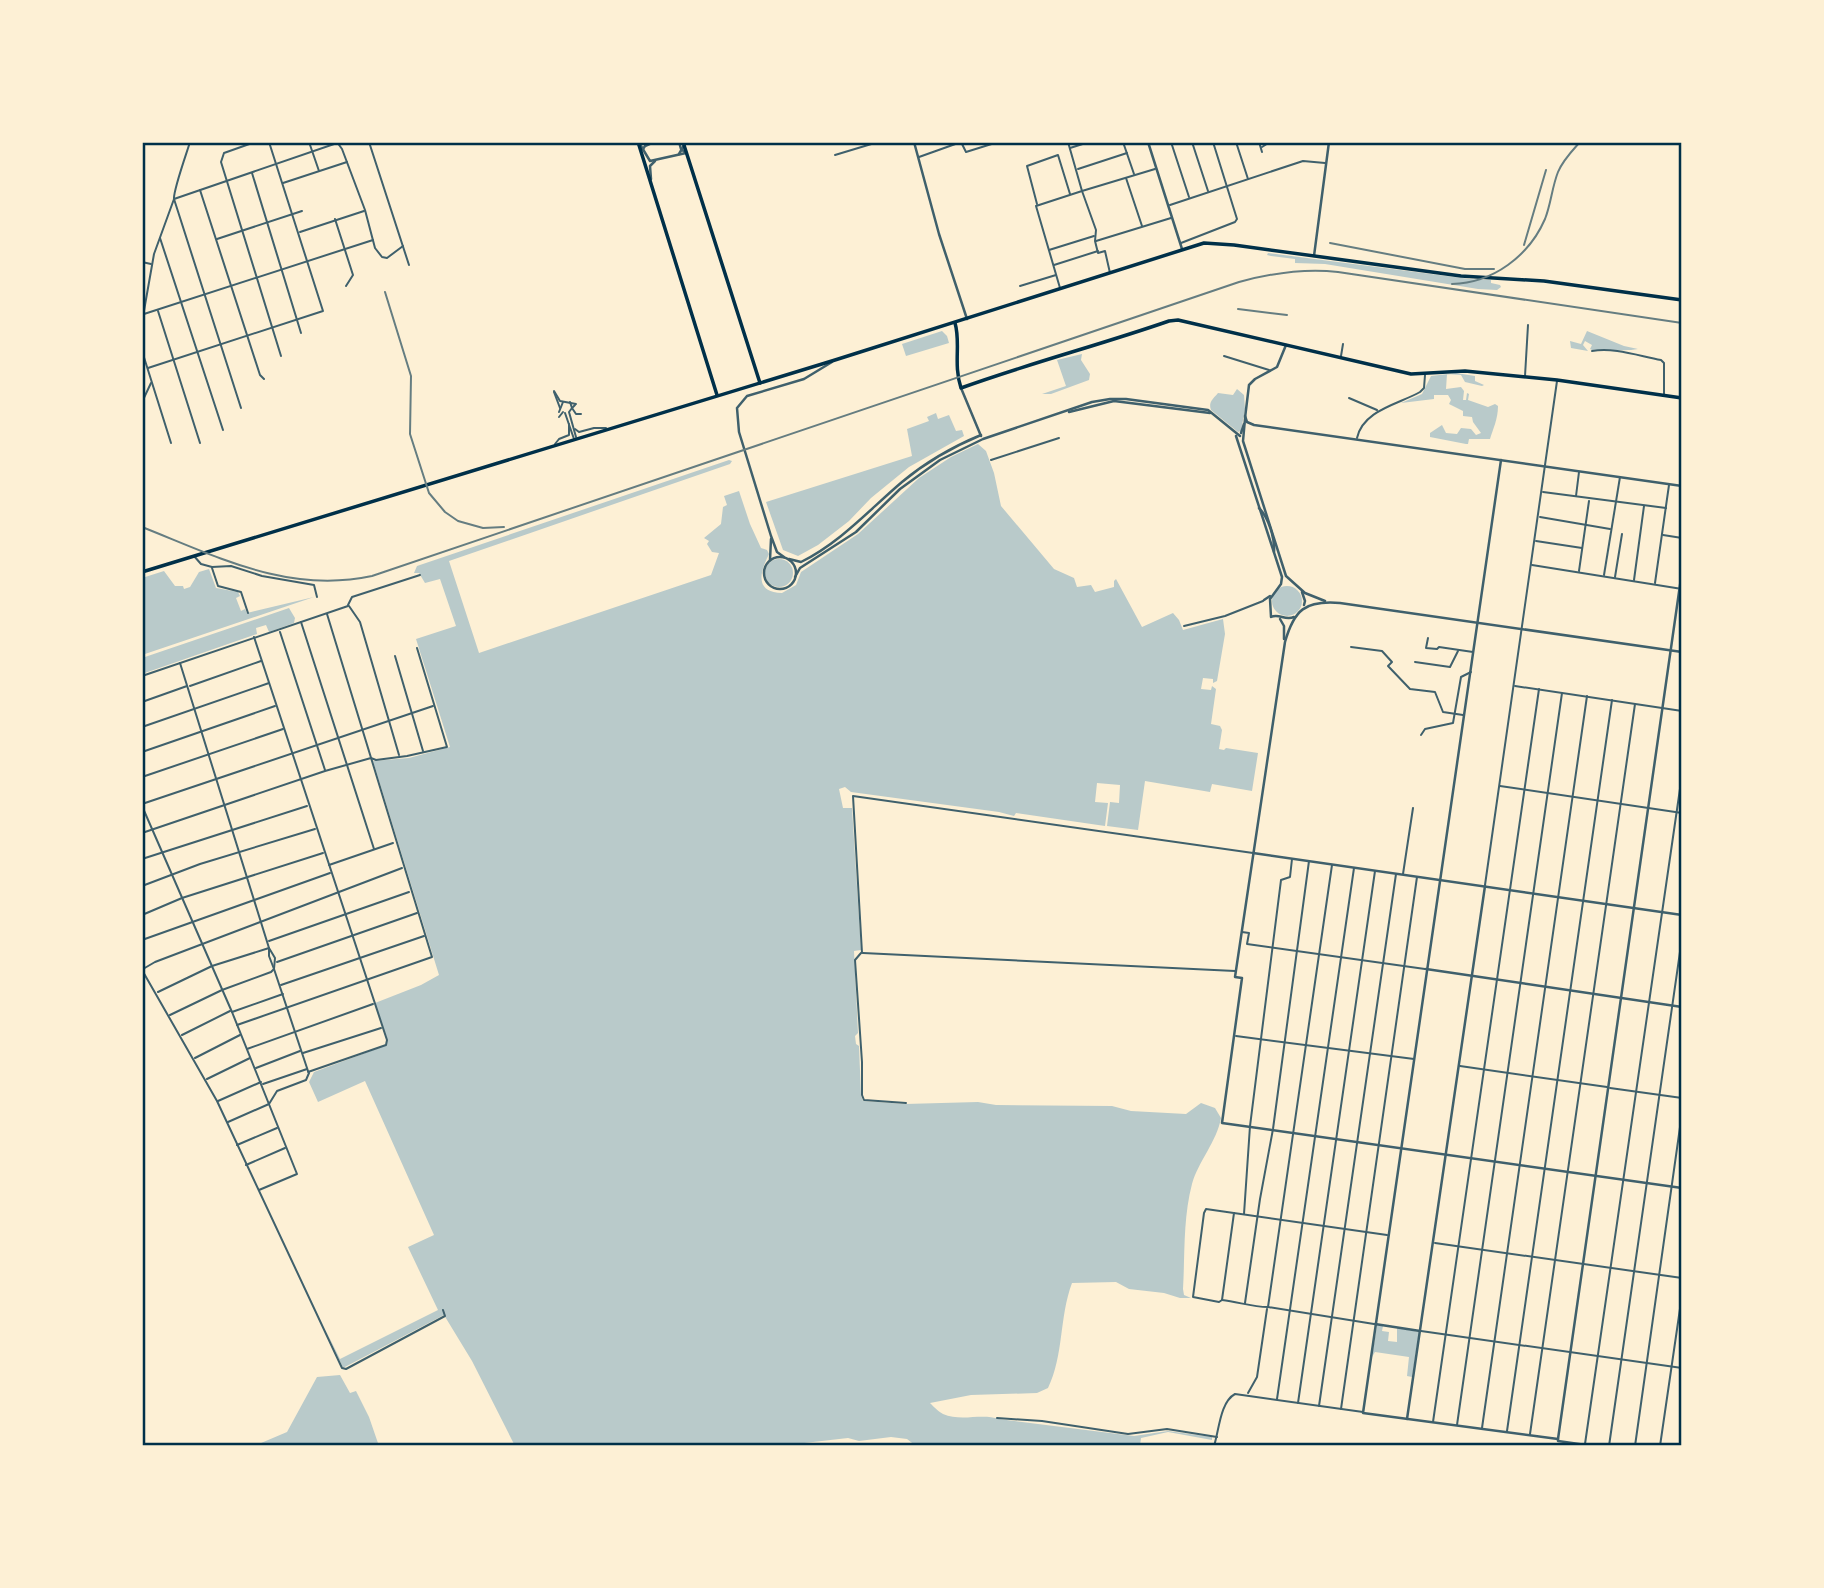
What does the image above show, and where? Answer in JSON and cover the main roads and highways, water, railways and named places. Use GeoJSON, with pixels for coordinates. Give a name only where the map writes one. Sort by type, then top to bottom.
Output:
{"type":"FeatureCollection","features":[{"type":"Feature","properties":{"kind":"main road"},"geometry":{"type":"LineString","coordinates":[[639,143],[717,395]]}},
{"type":"Feature","properties":{"kind":"main road"},"geometry":{"type":"LineString","coordinates":[[683,144],[760,383]]}},
{"type":"Feature","properties":{"kind":"main road"},"geometry":{"type":"LineString","coordinates":[[142,572],[955,323],[1182,250],[1215,243],[1461,275],[1544,281],[1682,300]]}},
{"type":"Feature","properties":{"kind":"main road"},"geometry":{"type":"LineString","coordinates":[[955,323],[956,371],[961,388],[1169,321],[1191,321],[1411,374],[1465,371],[1557,380],[1682,398]]}},
{"type":"Feature","properties":{"kind":"railway"},"geometry":{"type":"LineString","coordinates":[[1452,284],[1482,279],[1495,273],[1519,256],[1529,245],[1545,219],[1560,168],[1580,142]]}},
{"type":"Feature","properties":{"kind":"railway"},"geometry":{"type":"LineString","coordinates":[[1524,245],[1546,170]]}},
{"type":"Feature","properties":{"kind":"railway"},"geometry":{"type":"LineString","coordinates":[[1330,243],[1465,269],[1494,269]]}},
{"type":"Feature","properties":{"kind":"railway"},"geometry":{"type":"LineString","coordinates":[[142,527],[254,570],[282,576],[311,580],[372,576],[1239,282],[1288,272],[1338,272],[1682,323]]}},
{"type":"Feature","properties":{"kind":"railway"},"geometry":{"type":"LineString","coordinates":[[385,292],[411,376],[410,434],[429,493],[445,512],[458,521],[483,528],[504,527]]}},
{"type":"Feature","properties":{"kind":"railway"},"geometry":{"type":"LineString","coordinates":[[1238,309],[1287,315]]}}]}
